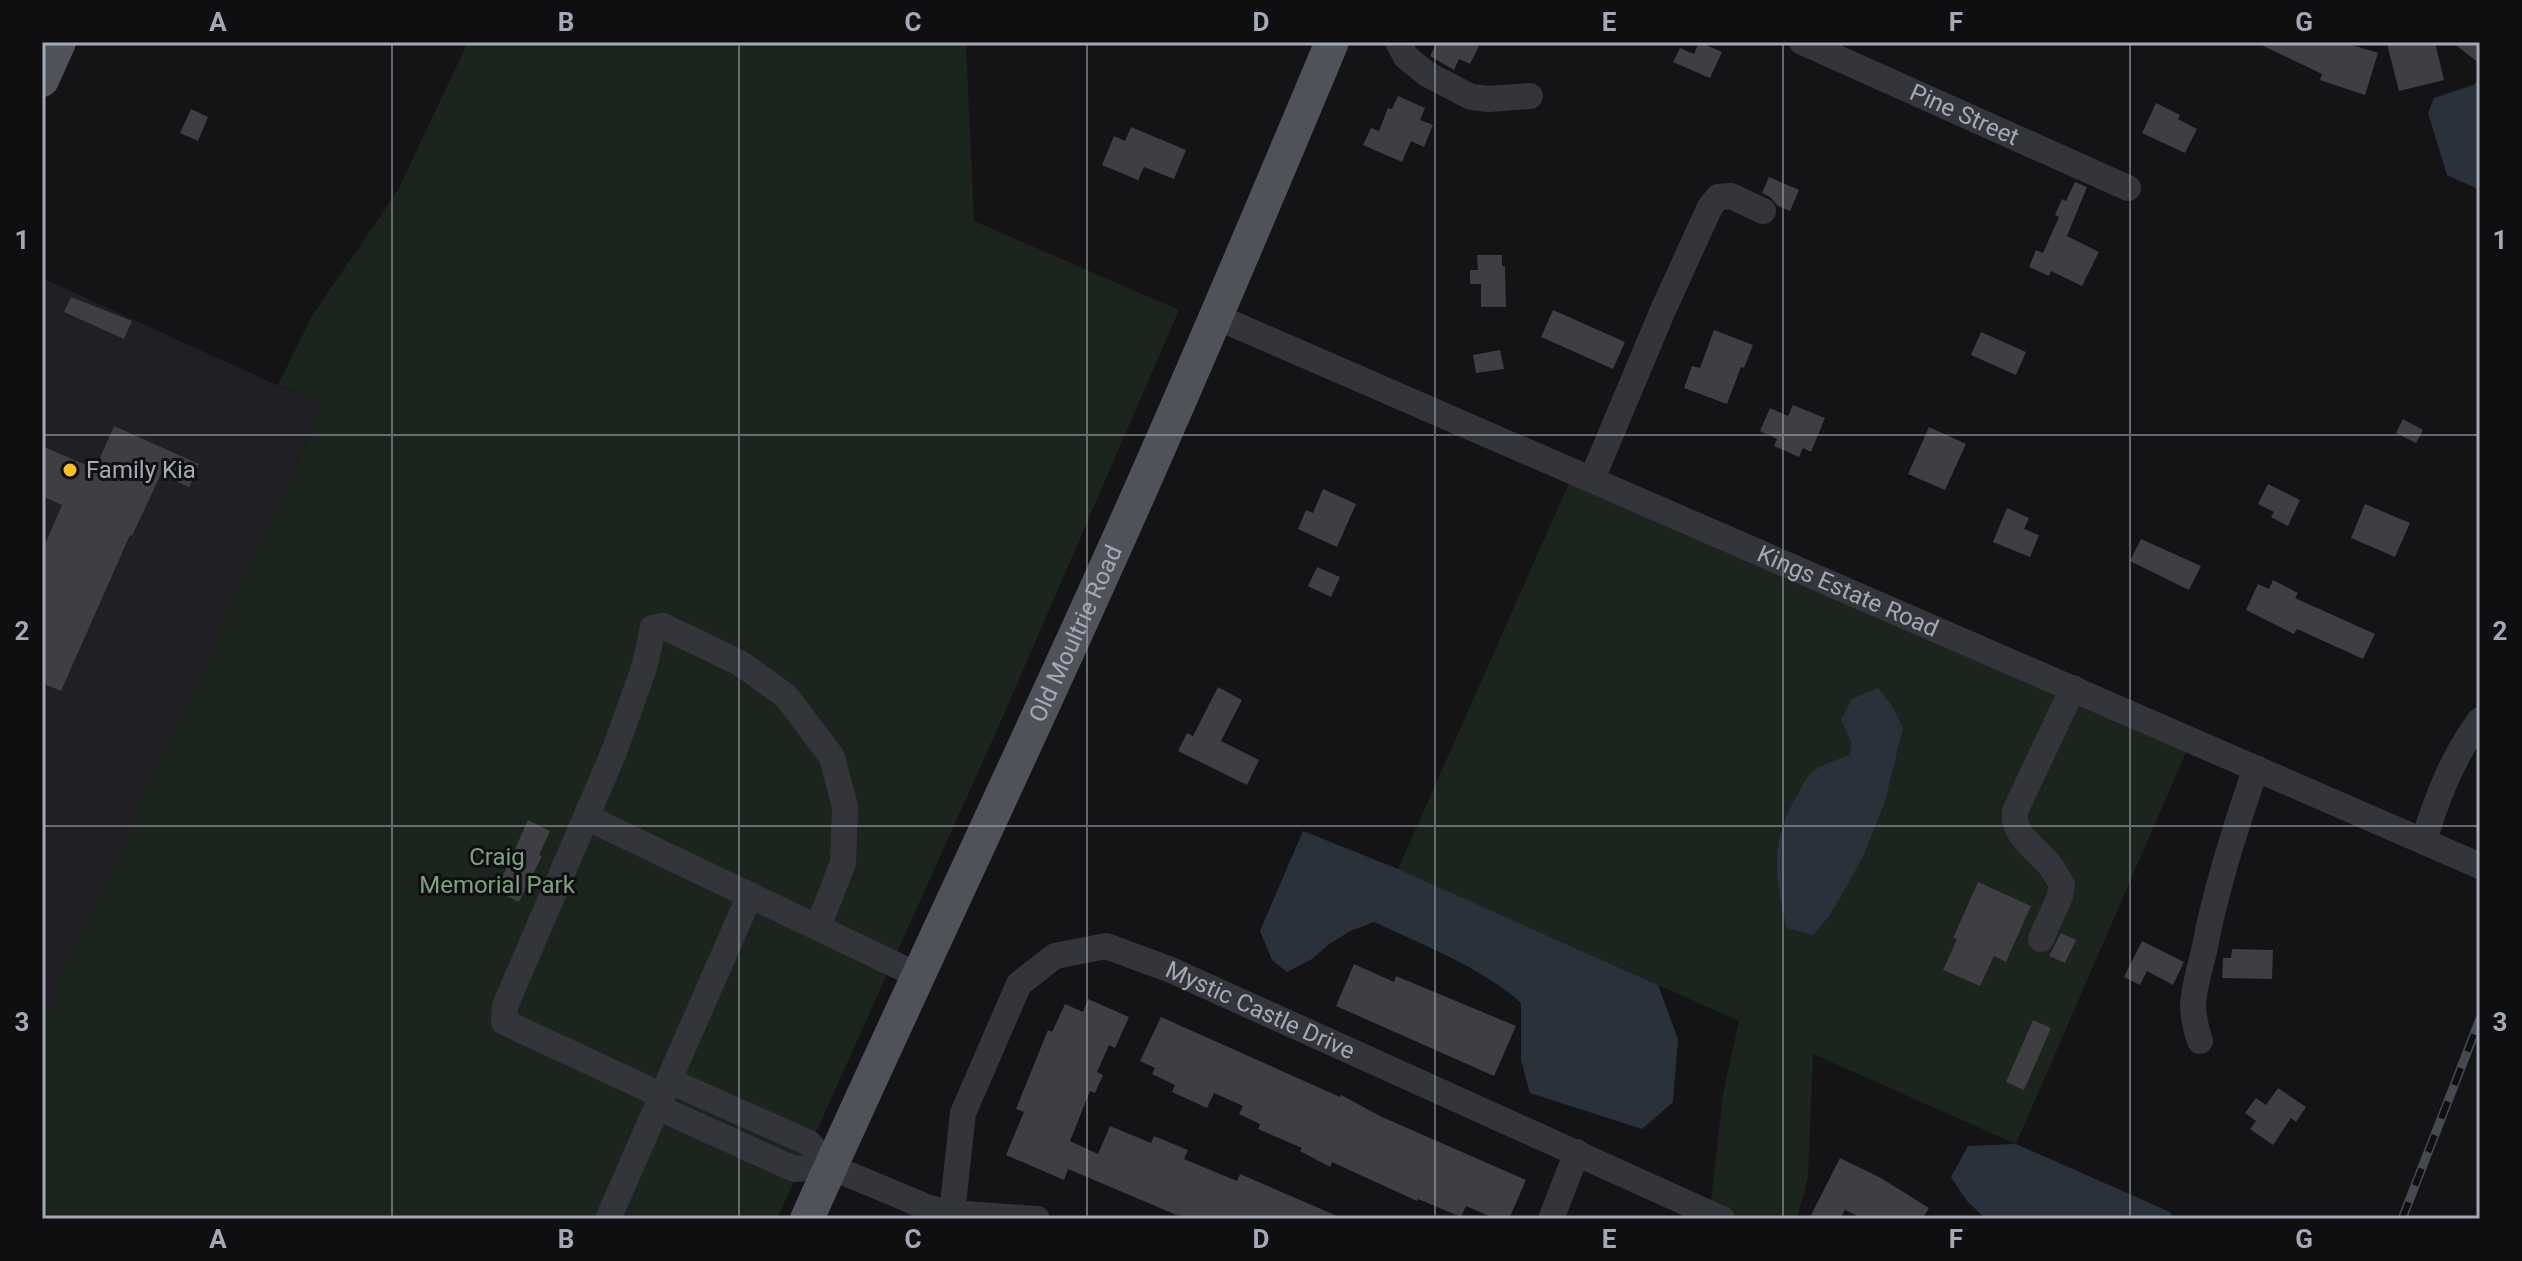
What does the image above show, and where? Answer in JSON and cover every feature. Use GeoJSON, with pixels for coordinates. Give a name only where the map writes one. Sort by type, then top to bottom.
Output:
{"type":"FeatureCollection","features":[{"type":"Feature","properties":{"kind":"main road"},"geometry":{"type":"LineString","coordinates":[[42,80],[59,42]]}},
{"type":"Feature","properties":{"kind":"main road","name":"Old Moultrie Road"},"geometry":{"type":"LineString","coordinates":[[807,1219],[1134,504],[1217,317],[1332,42]]}},
{"type":"Feature","properties":{"kind":"street"},"geometry":{"type":"LineString","coordinates":[[1398,42],[1406,57],[1427,74],[1471,97],[1530,96]]}},
{"type":"Feature","properties":{"kind":"street","name":"Pine Street"},"geometry":{"type":"LineString","coordinates":[[1802,42],[2128,188]]}},
{"type":"Feature","properties":{"kind":"street"},"geometry":{"type":"LineString","coordinates":[[1592,479],[1710,207],[1718,197],[1731,196],[1763,211]]}},
{"type":"Feature","properties":{"kind":"street","name":"Kings Estate Road"},"geometry":{"type":"LineString","coordinates":[[1217,317],[2480,866]]}},
{"type":"Feature","properties":{"kind":"street"},"geometry":{"type":"LineString","coordinates":[[818,927],[843,863],[845,807],[832,757],[786,696],[740,663],[663,626],[653,628],[645,665],[614,752],[505,1006],[504,1022],[663,1094],[809,1143],[831,1167],[929,1208],[952,1213],[1037,1219]]}},
{"type":"Feature","properties":{"kind":"street"},"geometry":{"type":"LineString","coordinates":[[2041,939],[2062,885],[2051,865],[2025,840],[2014,822],[2015,811],[2073,688]]}},
{"type":"Feature","properties":{"kind":"street"},"geometry":{"type":"LineString","coordinates":[[2424,840],[2437,797],[2480,720]]}},
{"type":"Feature","properties":{"kind":"street"},"geometry":{"type":"LineString","coordinates":[[2200,1041],[2194,1023],[2193,1004],[2214,899],[2256,768]]}},
{"type":"Feature","properties":{"kind":"street"},"geometry":{"type":"LineString","coordinates":[[588,818],[917,975]]}},
{"type":"Feature","properties":{"kind":"street"},"geometry":{"type":"LineString","coordinates":[[608,1219],[750,895]]}},
{"type":"Feature","properties":{"kind":"street","name":"Mystic Castle Drive"},"geometry":{"type":"LineString","coordinates":[[952,1213],[963,1113],[1019,984],[1055,956],[1106,946],[1171,970],[1722,1219]]}},
{"type":"Feature","properties":{"kind":"street"},"geometry":{"type":"LineString","coordinates":[[1551,1219],[1577,1152]]}},
{"type":"Feature","properties":{"kind":"shaded area"},"geometry":{"type":"Polygon","coordinates":[[[2480,79],[2480,190],[2447,175],[2428,113],[2434,98],[2473,85],[2480,79]]]}},
{"type":"Feature","properties":{"kind":"shaded area"},"geometry":{"type":"Polygon","coordinates":[[[42,278],[323,406],[43,1022],[42,1022],[42,278]]]}},
{"type":"Feature","properties":{"kind":"shaded area"},"geometry":{"type":"Polygon","coordinates":[[[1878,688],[1903,728],[1885,801],[1863,857],[1830,915],[1813,935],[1787,928],[1779,892],[1777,860],[1788,812],[1810,774],[1850,755],[1851,742],[1841,720],[1852,699],[1878,688]]]}},
{"type":"Feature","properties":{"kind":"shaded area"},"geometry":{"type":"Polygon","coordinates":[[[1303,831],[1398,869],[1658,985],[1678,1039],[1673,1102],[1642,1129],[1530,1093],[1521,1060],[1521,1003],[1471,968],[1374,922],[1350,931],[1312,959],[1287,972],[1272,960],[1260,931],[1303,831]]]}},
{"type":"Feature","properties":{"kind":"shaded area"},"geometry":{"type":"Polygon","coordinates":[[[2016,1144],[2170,1212],[2174,1219],[1986,1219],[1967,1201],[1951,1177],[1968,1146],[2016,1144]]]}},
{"type":"Feature","properties":{"kind":"green space","name":"Craig Memorial Park"},"geometry":{"type":"Polygon","coordinates":[[[468,42],[966,42],[974,221],[1179,310],[1001,721],[777,1219],[42,1219],[42,1022],[323,406],[278,385],[312,316],[398,190],[468,42]]]}},
{"type":"Feature","properties":{"kind":"green space"},"geometry":{"type":"Polygon","coordinates":[[[1570,481],[2187,750],[2016,1144],[1813,1054],[1808,1178],[1797,1219],[1706,1219],[1710,1208],[1723,1094],[1739,1021],[1398,869],[1570,481]],[[1903,728],[1851,742],[1850,756],[1821,769],[1803,785],[1779,836],[1894,758],[1903,728]]]}},
{"type":"Feature","properties":{"kind":"building"},"geometry":{"type":"Polygon","coordinates":[[[1437,42],[1470,42],[1479,46],[1470,64],[1459,59],[1454,70],[1430,56],[1437,42]]]}},
{"type":"Feature","properties":{"kind":"building"},"geometry":{"type":"Polygon","coordinates":[[[1699,42],[1722,52],[1710,78],[1673,62],[1680,48],[1694,54],[1699,42]]]}},
{"type":"Feature","properties":{"kind":"building"},"geometry":{"type":"Polygon","coordinates":[[[2255,42],[2342,42],[2378,53],[2365,95],[2320,80],[2322,74],[2255,42]]]}},
{"type":"Feature","properties":{"kind":"building"},"geometry":{"type":"Polygon","coordinates":[[[2435,42],[2444,80],[2399,91],[2387,44],[2435,42]]]}},
{"type":"Feature","properties":{"kind":"building"},"geometry":{"type":"Polygon","coordinates":[[[2452,42],[2480,42],[2480,64],[2452,42]]]}},
{"type":"Feature","properties":{"kind":"building"},"geometry":{"type":"Polygon","coordinates":[[[1398,96],[1425,108],[1420,120],[1433,125],[1424,147],[1411,141],[1402,162],[1363,145],[1371,128],[1379,131],[1388,108],[1392,109],[1398,96]]]}},
{"type":"Feature","properties":{"kind":"building"},"geometry":{"type":"Polygon","coordinates":[[[2156,103],[2180,115],[2178,119],[2197,129],[2185,153],[2142,133],[2156,103]]]}},
{"type":"Feature","properties":{"kind":"building"},"geometry":{"type":"Polygon","coordinates":[[[191,109],[208,117],[198,141],[180,133],[191,109]]]}},
{"type":"Feature","properties":{"kind":"building"},"geometry":{"type":"Polygon","coordinates":[[[1131,127],[1186,150],[1174,179],[1144,167],[1138,180],[1102,165],[1114,136],[1125,141],[1131,127]]]}},
{"type":"Feature","properties":{"kind":"building"},"geometry":{"type":"Polygon","coordinates":[[[1769,177],[1799,190],[1790,211],[1762,193],[1769,177]]]}},
{"type":"Feature","properties":{"kind":"building"},"geometry":{"type":"Polygon","coordinates":[[[2075,182],[2087,187],[2067,236],[2099,252],[2082,286],[2051,271],[2049,276],[2029,267],[2036,250],[2043,253],[2059,217],[2055,215],[2062,199],[2066,201],[2075,182]]]}},
{"type":"Feature","properties":{"kind":"building"},"geometry":{"type":"Polygon","coordinates":[[[1477,255],[1502,255],[1506,307],[1481,307],[1481,284],[1470,284],[1470,270],[1478,270],[1477,255]]]}},
{"type":"Feature","properties":{"kind":"building"},"geometry":{"type":"Polygon","coordinates":[[[71,297],[132,321],[124,339],[64,312],[71,297]]]}},
{"type":"Feature","properties":{"kind":"building"},"geometry":{"type":"Polygon","coordinates":[[[1553,310],[1625,342],[1613,369],[1541,337],[1553,310]]]}},
{"type":"Feature","properties":{"kind":"building"},"geometry":{"type":"Polygon","coordinates":[[[1714,330],[1753,345],[1727,404],[1684,388],[1692,366],[1700,368],[1714,330]]]}},
{"type":"Feature","properties":{"kind":"building"},"geometry":{"type":"Polygon","coordinates":[[[1981,332],[2026,352],[2016,375],[1971,355],[1981,332]]]}},
{"type":"Feature","properties":{"kind":"building"},"geometry":{"type":"Polygon","coordinates":[[[1500,350],[1504,369],[1476,373],[1473,355],[1500,350]]]}},
{"type":"Feature","properties":{"kind":"building"},"geometry":{"type":"Polygon","coordinates":[[[1793,405],[1825,418],[1811,452],[1803,448],[1799,457],[1774,446],[1777,439],[1760,431],[1770,408],[1788,416],[1793,405]]]}},
{"type":"Feature","properties":{"kind":"building"},"geometry":{"type":"Polygon","coordinates":[[[2403,419],[2423,430],[2416,443],[2396,433],[2403,419]]]}},
{"type":"Feature","properties":{"kind":"building"},"geometry":{"type":"Polygon","coordinates":[[[114,426],[199,464],[189,487],[161,474],[130,535],[61,691],[42,683],[42,551],[62,505],[42,496],[42,446],[95,469],[114,426]]]}},
{"type":"Feature","properties":{"kind":"building"},"geometry":{"type":"Polygon","coordinates":[[[1929,427],[1966,444],[1945,490],[1908,474],[1929,427]]]}},
{"type":"Feature","properties":{"kind":"building"},"geometry":{"type":"Polygon","coordinates":[[[2268,484],[2300,500],[2288,526],[2271,517],[2274,512],[2258,504],[2268,484]]]}},
{"type":"Feature","properties":{"kind":"building"},"geometry":{"type":"Polygon","coordinates":[[[1323,489],[1356,504],[1337,547],[1298,529],[1306,510],[1313,513],[1323,489]]]}},
{"type":"Feature","properties":{"kind":"building"},"geometry":{"type":"Polygon","coordinates":[[[2365,504],[2410,523],[2395,557],[2351,538],[2365,504]]]}},
{"type":"Feature","properties":{"kind":"building"},"geometry":{"type":"Polygon","coordinates":[[[2007,508],[2029,518],[2024,529],[2039,535],[2030,557],[1993,542],[2007,508]]]}},
{"type":"Feature","properties":{"kind":"building"},"geometry":{"type":"Polygon","coordinates":[[[2141,539],[2201,566],[2189,590],[2130,561],[2141,539]]]}},
{"type":"Feature","properties":{"kind":"building"},"geometry":{"type":"Polygon","coordinates":[[[1317,567],[1340,577],[1331,597],[1308,586],[1317,567]]]}},
{"type":"Feature","properties":{"kind":"building"},"geometry":{"type":"Polygon","coordinates":[[[2273,580],[2298,593],[2295,598],[2375,634],[2363,659],[2297,629],[2294,634],[2246,610],[2258,584],[2269,589],[2273,580]]]}},
{"type":"Feature","properties":{"kind":"building"},"geometry":{"type":"Polygon","coordinates":[[[1218,687],[1242,700],[1221,741],[1259,760],[1247,785],[1178,751],[1187,733],[1193,736],[1218,687]]]}},
{"type":"Feature","properties":{"kind":"building"},"geometry":{"type":"Polygon","coordinates":[[[528,820],[550,831],[539,855],[542,856],[519,902],[496,891],[528,820]]]}},
{"type":"Feature","properties":{"kind":"building"},"geometry":{"type":"Polygon","coordinates":[[[1978,882],[2031,906],[2006,962],[1994,956],[1980,986],[1943,970],[1957,939],[1953,938],[1978,882]]]}},
{"type":"Feature","properties":{"kind":"building"},"geometry":{"type":"Polygon","coordinates":[[[2061,933],[2076,940],[2065,963],[2049,956],[2061,933]]]}},
{"type":"Feature","properties":{"kind":"building"},"geometry":{"type":"Polygon","coordinates":[[[2142,941],[2184,962],[2173,985],[2147,971],[2140,985],[2124,977],[2142,941]]]}},
{"type":"Feature","properties":{"kind":"building"},"geometry":{"type":"Polygon","coordinates":[[[2232,949],[2273,950],[2272,979],[2222,978],[2223,958],[2231,958],[2232,949]]]}},
{"type":"Feature","properties":{"kind":"building"},"geometry":{"type":"Polygon","coordinates":[[[1354,964],[1394,982],[1396,976],[1516,1026],[1494,1076],[1336,1006],[1354,964]]]}},
{"type":"Feature","properties":{"kind":"building"},"geometry":{"type":"Polygon","coordinates":[[[1088,999],[1129,1017],[1115,1048],[1109,1045],[1097,1072],[1103,1075],[1095,1093],[1090,1091],[1070,1141],[1098,1154],[1110,1126],[1151,1143],[1154,1136],[1188,1150],[1184,1159],[1237,1181],[1240,1174],[1344,1219],[1186,1219],[1068,1169],[1064,1180],[1006,1155],[1024,1112],[1016,1109],[1048,1030],[1052,1032],[1065,1004],[1083,1012],[1088,999]]]}},
{"type":"Feature","properties":{"kind":"building"},"geometry":{"type":"Polygon","coordinates":[[[1161,1017],[1526,1180],[1509,1219],[1496,1219],[1466,1206],[1461,1217],[1417,1201],[1332,1162],[1330,1167],[1300,1151],[1302,1148],[1258,1129],[1260,1124],[1239,1114],[1243,1106],[1214,1093],[1207,1108],[1172,1092],[1175,1085],[1152,1074],[1155,1068],[1140,1061],[1161,1017]]]}},
{"type":"Feature","properties":{"kind":"building"},"geometry":{"type":"Polygon","coordinates":[[[2033,1020],[2051,1028],[2024,1090],[2006,1082],[2033,1020]]]}},
{"type":"Feature","properties":{"kind":"building"},"geometry":{"type":"Polygon","coordinates":[[[2278,1088],[2306,1107],[2296,1122],[2291,1118],[2273,1145],[2250,1129],[2256,1121],[2245,1113],[2256,1098],[2266,1105],[2278,1088]]]}},
{"type":"Feature","properties":{"kind":"building"},"geometry":{"type":"Polygon","coordinates":[[[1840,1158],[1881,1178],[1929,1208],[1922,1219],[1864,1219],[1845,1210],[1840,1219],[1809,1219],[1840,1158]]]}},
{"type":"Feature","properties":{"kind":"railway"},"geometry":{"type":"LineString","coordinates":[[2402,1219],[2480,1019]]}},
{"type":"Feature","properties":{"kind":"place","name":"Family Kia"},"geometry":{"type":"Point","coordinates":[70,470]}}]}
